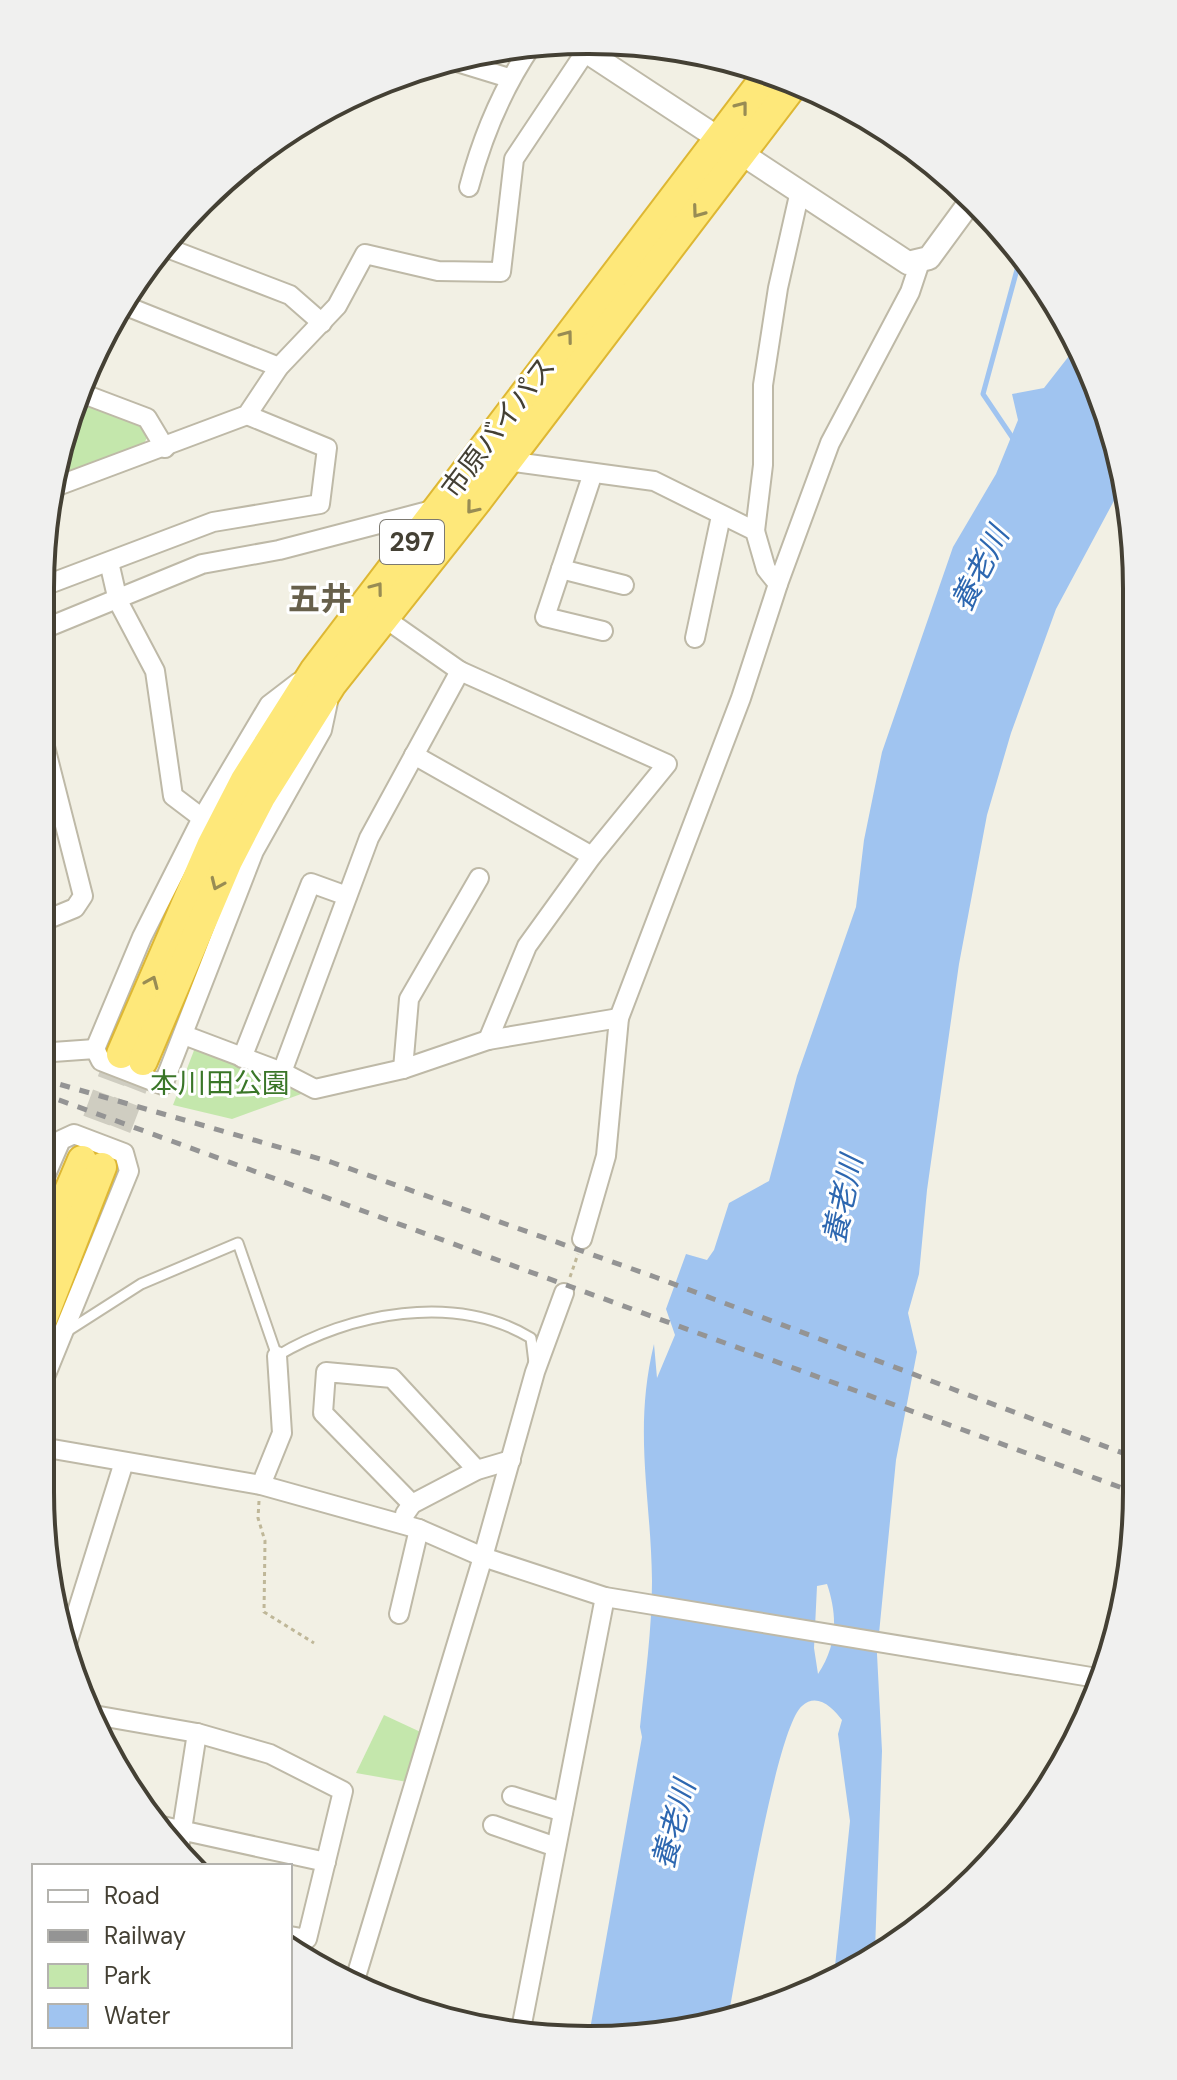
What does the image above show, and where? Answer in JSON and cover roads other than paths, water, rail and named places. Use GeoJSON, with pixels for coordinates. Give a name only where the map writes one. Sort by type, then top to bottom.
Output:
{"type":"FeatureCollection","features":[{"type":"Feature","properties":{"kind":"highway","name":"市原バイパス"},"geometry":{"type":"LineString","coordinates":[[323,678],[383,617],[507,461],[731,144],[763,83]]}},
{"type":"Feature","properties":{"kind":"highway","name":"市原バイパス"},"geometry":{"type":"LineString","coordinates":[[120,1054],[211,846],[245,780],[323,678],[436,509],[731,144],[786,92]]}},
{"type":"Feature","properties":{"kind":"highway"},"geometry":{"type":"LineString","coordinates":[[54,1233],[92,1163],[54,1322]]}},
{"type":"Feature","properties":{"kind":"street"},"geometry":{"type":"LineString","coordinates":[[64,484],[247,415],[259,391],[337,306],[365,254],[438,271],[501,272],[514,159],[574,54]]}},
{"type":"Feature","properties":{"kind":"street"},"geometry":{"type":"LineString","coordinates":[[592,54],[908,263],[929,258],[965,210]]}},
{"type":"Feature","properties":{"kind":"street"},"geometry":{"type":"LineString","coordinates":[[469,187],[482,137],[509,78],[523,59]]}},
{"type":"Feature","properties":{"kind":"street"},"geometry":{"type":"LineString","coordinates":[[472,67],[509,78]]}},
{"type":"Feature","properties":{"kind":"street"},"geometry":{"type":"LineString","coordinates":[[778,584],[766,569],[755,531],[763,465],[763,385],[778,288],[800,191]]}},
{"type":"Feature","properties":{"kind":"street"},"geometry":{"type":"LineString","coordinates":[[174,251],[290,295],[322,323]]}},
{"type":"Feature","properties":{"kind":"street"},"geometry":{"type":"LineString","coordinates":[[582,1239],[606,1156],[619,1018],[741,698],[778,584],[830,443],[910,292],[920,262]]}},
{"type":"Feature","properties":{"kind":"street"},"geometry":{"type":"LineString","coordinates":[[133,309],[279,367]]}},
{"type":"Feature","properties":{"kind":"street"},"geometry":{"type":"LineString","coordinates":[[90,396],[147,418],[165,448]]}},
{"type":"Feature","properties":{"kind":"street"},"geometry":{"type":"LineString","coordinates":[[54,582],[213,522],[320,504],[327,448],[247,415]]}},
{"type":"Feature","properties":{"kind":"street"},"geometry":{"type":"LineString","coordinates":[[507,461],[654,481],[755,531]]}},
{"type":"Feature","properties":{"kind":"street"},"geometry":{"type":"LineString","coordinates":[[593,473],[545,617],[603,631]]}},
{"type":"Feature","properties":{"kind":"street"},"geometry":{"type":"LineString","coordinates":[[54,625],[202,564],[279,550],[436,509]]}},
{"type":"Feature","properties":{"kind":"street"},"geometry":{"type":"LineString","coordinates":[[695,638],[721,516]]}},
{"type":"Feature","properties":{"kind":"street"},"geometry":{"type":"LineString","coordinates":[[109,562],[118,601],[155,671],[173,796],[202,818]]}},
{"type":"Feature","properties":{"kind":"street"},"geometry":{"type":"LineString","coordinates":[[561,569],[624,585]]}},
{"type":"Feature","properties":{"kind":"street"},"geometry":{"type":"LineString","coordinates":[[383,617],[460,671],[667,764],[592,856],[527,946],[488,1040]]}},
{"type":"Feature","properties":{"kind":"street"},"geometry":{"type":"LineString","coordinates":[[282,1072],[369,838],[460,671]]}},
{"type":"Feature","properties":{"kind":"street"},"geometry":{"type":"LineString","coordinates":[[323,678],[322,730],[254,851],[163,1085],[101,1061],[120,1054],[142,937],[202,818],[269,705],[323,678]]}},
{"type":"Feature","properties":{"kind":"street"},"geometry":{"type":"LineString","coordinates":[[414,755],[592,856]]}},
{"type":"Feature","properties":{"kind":"street"},"geometry":{"type":"LineString","coordinates":[[54,788],[83,896],[75,908],[54,917]]}},
{"type":"Feature","properties":{"kind":"street"},"geometry":{"type":"LineString","coordinates":[[403,1069],[409,999],[479,878]]}},
{"type":"Feature","properties":{"kind":"street"},"geometry":{"type":"LineString","coordinates":[[242,1058],[311,883],[347,896]]}},
{"type":"Feature","properties":{"kind":"street"},"geometry":{"type":"LineString","coordinates":[[184,1035],[282,1072],[315,1089],[403,1069],[488,1040],[619,1018]]}},
{"type":"Feature","properties":{"kind":"street"},"geometry":{"type":"LineString","coordinates":[[54,1052],[120,1054]]}},
{"type":"Feature","properties":{"kind":"street"},"geometry":{"type":"LineString","coordinates":[[54,1156],[61,1140],[74,1134],[124,1153],[129,1171],[54,1326]]}},
{"type":"Feature","properties":{"kind":"street"},"geometry":{"type":"LineString","coordinates":[[357,1973],[483,1557],[535,1372],[565,1289]]}},
{"type":"Feature","properties":{"kind":"street"},"geometry":{"type":"LineString","coordinates":[[261,1485],[282,1433],[277,1356]]}},
{"type":"Feature","properties":{"kind":"street"},"geometry":{"type":"LineString","coordinates":[[412,1504],[323,1413],[326,1372],[392,1378],[477,1470]]}},
{"type":"Feature","properties":{"kind":"street"},"geometry":{"type":"LineString","coordinates":[[54,1449],[261,1485],[399,1522],[483,1557],[605,1597],[1090,1677]]}},
{"type":"Feature","properties":{"kind":"street"},"geometry":{"type":"LineString","coordinates":[[399,1522],[412,1504],[477,1470],[511,1460]]}},
{"type":"Feature","properties":{"kind":"street"},"geometry":{"type":"LineString","coordinates":[[72,1629],[124,1462]]}},
{"type":"Feature","properties":{"kind":"street"},"geometry":{"type":"LineString","coordinates":[[399,1614],[419,1529]]}},
{"type":"Feature","properties":{"kind":"street"},"geometry":{"type":"LineString","coordinates":[[522,2021],[605,1597]]}},
{"type":"Feature","properties":{"kind":"street"},"geometry":{"type":"LineString","coordinates":[[104,1717],[197,1733],[270,1754],[343,1791],[307,1939],[293,1936]]}},
{"type":"Feature","properties":{"kind":"street"},"geometry":{"type":"LineString","coordinates":[[181,1837],[197,1733]]}},
{"type":"Feature","properties":{"kind":"street"},"geometry":{"type":"LineString","coordinates":[[512,1796],[563,1812]]}},
{"type":"Feature","properties":{"kind":"street"},"geometry":{"type":"LineString","coordinates":[[493,1825],[556,1847]]}},
{"type":"Feature","properties":{"kind":"street"},"geometry":{"type":"LineString","coordinates":[[173,1827],[326,1862]]}},
{"type":"Feature","properties":{"kind":"lane"},"geometry":{"type":"LineString","coordinates":[[54,1329],[141,1284],[238,1243],[277,1356],[310,1336],[372,1317],[446,1314],[490,1320],[531,1338],[535,1372]]}},
{"type":"Feature","properties":{"kind":"water","name":"養老川"},"geometry":{"type":"Polygon","coordinates":[[[1069,355],[1095,417],[1115,499],[1056,609],[1011,733],[987,815],[959,964],[927,1190],[919,1274],[908,1313],[917,1352],[896,1460],[877,1654],[882,1751],[875,1942],[835,1965],[850,1821],[838,1734],[842,1720],[824,1703],[808,1702],[791,1724],[780,1757],[730,2007],[658,2021],[591,2026],[642,1737],[640,1727],[650,1636],[652,1581],[644,1435],[648,1376],[654,1344],[657,1378],[675,1335],[666,1309],[686,1254],[707,1260],[714,1250],[729,1203],[769,1181],[797,1076],[856,907],[864,840],[882,752],[953,547],[996,474],[1018,420],[1012,394],[1044,388],[1069,355]],[[827,1584],[817,1586],[814,1648],[818,1674],[832,1641],[833,1608],[827,1584]]]}},
{"type":"Feature","properties":{"kind":"waterway"},"geometry":{"type":"LineString","coordinates":[[1014,440],[983,394],[1017,269]]}},
{"type":"Feature","properties":{"kind":"tunnel"},"geometry":{"type":"LineString","coordinates":[[82,1160],[121,1054]]}},
{"type":"Feature","properties":{"kind":"tunnel"},"geometry":{"type":"LineString","coordinates":[[102,1167],[143,1061]]}},
{"type":"Feature","properties":{"kind":"railway"},"geometry":{"type":"LineString","coordinates":[[54,1083],[331,1162],[655,1277],[1123,1453]]}},
{"type":"Feature","properties":{"kind":"railway"},"geometry":{"type":"LineString","coordinates":[[54,1098],[1123,1488]]}},
{"type":"Feature","properties":{"kind":"district","name":"五井"},"geometry":{"type":"Point","coordinates":[320,599]}},
{"type":"Feature","properties":{"kind":"park label","name":"本川田公園"},"geometry":{"type":"Point","coordinates":[220,1083]}}]}
